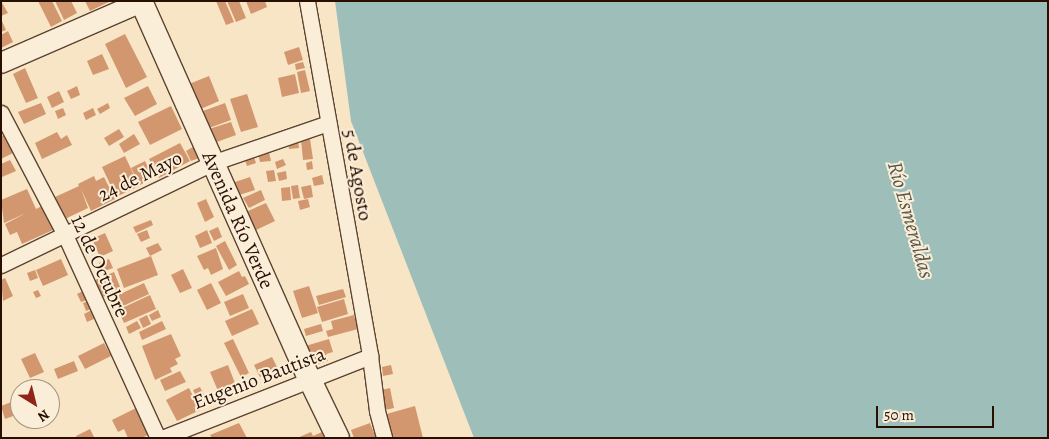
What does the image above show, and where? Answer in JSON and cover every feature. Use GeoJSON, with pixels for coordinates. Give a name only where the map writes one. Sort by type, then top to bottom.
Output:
{"type":"FeatureCollection","features":[{"type":"Feature","properties":{"kind":"main road","name":"Avenida Río Verde"},"geometry":{"type":"LineString","coordinates":[[141,1],[212,163],[338,438]]}},
{"type":"Feature","properties":{"kind":"street"},"geometry":{"type":"LineString","coordinates":[[1,63],[141,1]]}},
{"type":"Feature","properties":{"kind":"street","name":"5 de Agosto"},"geometry":{"type":"LineString","coordinates":[[307,1],[370,356],[377,411],[384,438]]}},
{"type":"Feature","properties":{"kind":"street","name":"12 de Octubre"},"geometry":{"type":"LineString","coordinates":[[1,113],[65,235],[160,438]]}},
{"type":"Feature","properties":{"kind":"street","name":"24 de Mayo"},"geometry":{"type":"LineString","coordinates":[[1,265],[212,163],[328,123]]}},
{"type":"Feature","properties":{"kind":"street","name":"Eugenio Bautista"},"geometry":{"type":"LineString","coordinates":[[160,438],[370,356]]}},
{"type":"Feature","properties":{"kind":"water","name":"Río Esmeraldas"},"geometry":{"type":"Polygon","coordinates":[[[335,1],[1048,1],[1048,438],[474,438],[351,121],[335,1]]]}},
{"type":"Feature","properties":{"kind":"building"},"geometry":{"type":"Polygon","coordinates":[[[1,1],[8,13],[1,16],[1,1]]]}},
{"type":"Feature","properties":{"kind":"building"},"geometry":{"type":"Polygon","coordinates":[[[38,1],[52,1],[62,21],[51,27],[38,1]]]}},
{"type":"Feature","properties":{"kind":"building"},"geometry":{"type":"Polygon","coordinates":[[[55,1],[71,1],[77,13],[64,20],[55,1]]]}},
{"type":"Feature","properties":{"kind":"building"},"geometry":{"type":"Polygon","coordinates":[[[85,1],[111,1],[90,11],[85,1]]]}},
{"type":"Feature","properties":{"kind":"building"},"geometry":{"type":"Polygon","coordinates":[[[216,1],[225,1],[234,22],[226,25],[216,1]]]}},
{"type":"Feature","properties":{"kind":"building"},"geometry":{"type":"Polygon","coordinates":[[[227,1],[239,1],[246,18],[236,22],[227,1]]]}},
{"type":"Feature","properties":{"kind":"building"},"geometry":{"type":"Polygon","coordinates":[[[246,1],[265,1],[267,7],[251,14],[246,1]]]}},
{"type":"Feature","properties":{"kind":"building"},"geometry":{"type":"Polygon","coordinates":[[[1,19],[6,30],[1,32],[1,19]]]}},
{"type":"Feature","properties":{"kind":"building"},"geometry":{"type":"Polygon","coordinates":[[[8,31],[13,42],[1,48],[1,35],[8,31]]]}},
{"type":"Feature","properties":{"kind":"building"},"geometry":{"type":"Polygon","coordinates":[[[125,34],[147,77],[126,88],[105,44],[125,34]]]}},
{"type":"Feature","properties":{"kind":"building"},"geometry":{"type":"Polygon","coordinates":[[[299,47],[303,60],[288,65],[284,52],[299,47]]]}},
{"type":"Feature","properties":{"kind":"building"},"geometry":{"type":"Polygon","coordinates":[[[102,54],[109,69],[93,75],[87,61],[102,54]]]}},
{"type":"Feature","properties":{"kind":"building"},"geometry":{"type":"Polygon","coordinates":[[[303,62],[305,68],[296,70],[295,64],[303,62]]]}},
{"type":"Feature","properties":{"kind":"building"},"geometry":{"type":"Polygon","coordinates":[[[25,68],[38,98],[26,103],[13,74],[25,68]]]}},
{"type":"Feature","properties":{"kind":"building"},"geometry":{"type":"Polygon","coordinates":[[[305,70],[310,91],[301,93],[297,72],[305,70]]]}},
{"type":"Feature","properties":{"kind":"building"},"geometry":{"type":"Polygon","coordinates":[[[295,74],[299,93],[282,97],[278,78],[295,74]]]}},
{"type":"Feature","properties":{"kind":"building"},"geometry":{"type":"Polygon","coordinates":[[[209,76],[219,101],[194,112],[184,86],[209,76]]]}},
{"type":"Feature","properties":{"kind":"building"},"geometry":{"type":"Polygon","coordinates":[[[77,86],[80,95],[71,99],[67,91],[77,86]]]}},
{"type":"Feature","properties":{"kind":"building"},"geometry":{"type":"Polygon","coordinates":[[[148,86],[157,104],[135,116],[124,98],[148,86]]]}},
{"type":"Feature","properties":{"kind":"building"},"geometry":{"type":"Polygon","coordinates":[[[59,91],[64,102],[52,108],[47,97],[59,91]]]}},
{"type":"Feature","properties":{"kind":"building"},"geometry":{"type":"Polygon","coordinates":[[[247,94],[258,127],[241,132],[230,99],[247,94]]]}},
{"type":"Feature","properties":{"kind":"building"},"geometry":{"type":"Polygon","coordinates":[[[41,103],[46,114],[24,124],[18,112],[41,103]]]}},
{"type":"Feature","properties":{"kind":"building"},"geometry":{"type":"Polygon","coordinates":[[[108,103],[110,108],[100,114],[97,109],[108,103]]]}},
{"type":"Feature","properties":{"kind":"building"},"geometry":{"type":"Polygon","coordinates":[[[225,103],[231,120],[209,128],[203,111],[225,103]]]}},
{"type":"Feature","properties":{"kind":"building"},"geometry":{"type":"Polygon","coordinates":[[[171,106],[182,129],[150,145],[138,122],[171,106]]]}},
{"type":"Feature","properties":{"kind":"building"},"geometry":{"type":"Polygon","coordinates":[[[63,108],[66,115],[58,119],[55,111],[63,108]]]}},
{"type":"Feature","properties":{"kind":"building"},"geometry":{"type":"Polygon","coordinates":[[[93,108],[96,115],[86,120],[83,113],[93,108]]]}},
{"type":"Feature","properties":{"kind":"building"},"geometry":{"type":"Polygon","coordinates":[[[231,122],[236,135],[214,143],[209,129],[231,122]]]}},
{"type":"Feature","properties":{"kind":"building"},"geometry":{"type":"Polygon","coordinates":[[[119,129],[124,137],[109,146],[104,138],[119,129]]]}},
{"type":"Feature","properties":{"kind":"building"},"geometry":{"type":"Polygon","coordinates":[[[57,132],[61,139],[67,135],[72,145],[42,159],[35,143],[57,132]]]}},
{"type":"Feature","properties":{"kind":"building"},"geometry":{"type":"Polygon","coordinates":[[[134,134],[140,144],[124,153],[119,144],[134,134]]]}},
{"type":"Feature","properties":{"kind":"building"},"geometry":{"type":"Polygon","coordinates":[[[5,135],[13,153],[1,159],[1,136],[5,135]]]}},
{"type":"Feature","properties":{"kind":"building"},"geometry":{"type":"Polygon","coordinates":[[[310,139],[313,159],[303,160],[301,140],[310,139]]]}},
{"type":"Feature","properties":{"kind":"building"},"geometry":{"type":"Polygon","coordinates":[[[298,140],[299,148],[289,149],[288,141],[298,140]]]}},
{"type":"Feature","properties":{"kind":"building"},"geometry":{"type":"Polygon","coordinates":[[[180,143],[190,161],[159,178],[149,159],[180,143]]]}},
{"type":"Feature","properties":{"kind":"building"},"geometry":{"type":"Polygon","coordinates":[[[193,147],[199,158],[191,161],[186,151],[193,147]]]}},
{"type":"Feature","properties":{"kind":"building"},"geometry":{"type":"Polygon","coordinates":[[[269,152],[271,161],[260,162],[258,154],[269,152]]]}},
{"type":"Feature","properties":{"kind":"building"},"geometry":{"type":"Polygon","coordinates":[[[253,154],[256,163],[247,166],[244,157],[253,154]]]}},
{"type":"Feature","properties":{"kind":"building"},"geometry":{"type":"Polygon","coordinates":[[[125,156],[139,186],[116,197],[102,167],[125,156]]]}},
{"type":"Feature","properties":{"kind":"building"},"geometry":{"type":"Polygon","coordinates":[[[283,159],[286,165],[277,169],[275,162],[283,159]]]}},
{"type":"Feature","properties":{"kind":"building"},"geometry":{"type":"Polygon","coordinates":[[[10,160],[16,171],[2,177],[1,164],[10,160]]]}},
{"type":"Feature","properties":{"kind":"building"},"geometry":{"type":"Polygon","coordinates":[[[145,161],[153,178],[140,185],[131,168],[145,161]]]}},
{"type":"Feature","properties":{"kind":"building"},"geometry":{"type":"Polygon","coordinates":[[[312,161],[313,169],[307,170],[306,163],[312,161]]]}},
{"type":"Feature","properties":{"kind":"building"},"geometry":{"type":"Polygon","coordinates":[[[274,170],[276,181],[268,182],[266,171],[274,170]]]}},
{"type":"Feature","properties":{"kind":"building"},"geometry":{"type":"Polygon","coordinates":[[[286,171],[287,179],[279,181],[277,173],[286,171]]]}},
{"type":"Feature","properties":{"kind":"building"},"geometry":{"type":"Polygon","coordinates":[[[322,175],[324,184],[314,186],[312,178],[322,175]]]}},
{"type":"Feature","properties":{"kind":"building"},"geometry":{"type":"Polygon","coordinates":[[[94,176],[96,181],[104,177],[115,199],[91,211],[81,189],[88,208],[65,219],[55,197],[79,186],[78,184],[94,176]]]}},
{"type":"Feature","properties":{"kind":"building"},"geometry":{"type":"Polygon","coordinates":[[[250,177],[255,190],[236,196],[232,183],[250,177]]]}},
{"type":"Feature","properties":{"kind":"building"},"geometry":{"type":"Polygon","coordinates":[[[298,185],[300,198],[293,199],[291,186],[298,185]]]}},
{"type":"Feature","properties":{"kind":"building"},"geometry":{"type":"Polygon","coordinates":[[[311,185],[313,197],[304,199],[301,187],[311,185]]]}},
{"type":"Feature","properties":{"kind":"building"},"geometry":{"type":"Polygon","coordinates":[[[290,187],[291,200],[282,201],[281,188],[290,187]]]}},
{"type":"Feature","properties":{"kind":"building"},"geometry":{"type":"Polygon","coordinates":[[[27,189],[36,209],[42,206],[53,230],[22,244],[17,232],[10,235],[5,224],[26,213],[4,223],[1,200],[27,189]]]}},
{"type":"Feature","properties":{"kind":"building"},"geometry":{"type":"Polygon","coordinates":[[[261,190],[265,200],[249,208],[243,198],[261,190]]]}},
{"type":"Feature","properties":{"kind":"building"},"geometry":{"type":"Polygon","coordinates":[[[206,199],[214,217],[205,222],[197,203],[206,199]]]}},
{"type":"Feature","properties":{"kind":"building"},"geometry":{"type":"Polygon","coordinates":[[[308,199],[310,207],[300,210],[298,201],[308,199]]]}},
{"type":"Feature","properties":{"kind":"building"},"geometry":{"type":"Polygon","coordinates":[[[266,203],[275,221],[250,233],[241,214],[266,203]]]}},
{"type":"Feature","properties":{"kind":"building"},"geometry":{"type":"Polygon","coordinates":[[[151,220],[153,225],[136,233],[133,227],[151,220]]]}},
{"type":"Feature","properties":{"kind":"building"},"geometry":{"type":"Polygon","coordinates":[[[218,227],[222,237],[214,241],[209,231],[218,227]]]}},
{"type":"Feature","properties":{"kind":"building"},"geometry":{"type":"Polygon","coordinates":[[[147,230],[150,238],[141,242],[137,234],[147,230]]]}},
{"type":"Feature","properties":{"kind":"building"},"geometry":{"type":"Polygon","coordinates":[[[207,230],[212,243],[200,248],[195,236],[207,230]]]}},
{"type":"Feature","properties":{"kind":"building"},"geometry":{"type":"Polygon","coordinates":[[[105,233],[113,251],[100,257],[92,239],[105,233]]]}},
{"type":"Feature","properties":{"kind":"building"},"geometry":{"type":"Polygon","coordinates":[[[225,241],[237,265],[229,270],[216,246],[225,241]]]}},
{"type":"Feature","properties":{"kind":"building"},"geometry":{"type":"Polygon","coordinates":[[[158,243],[162,250],[150,256],[146,248],[158,243]]]}},
{"type":"Feature","properties":{"kind":"building"},"geometry":{"type":"Polygon","coordinates":[[[216,248],[223,269],[211,275],[208,268],[204,270],[197,256],[216,248]]]}},
{"type":"Feature","properties":{"kind":"building"},"geometry":{"type":"Polygon","coordinates":[[[151,256],[158,275],[124,288],[117,269],[151,256]]]}},
{"type":"Feature","properties":{"kind":"building"},"geometry":{"type":"Polygon","coordinates":[[[61,259],[68,275],[43,286],[36,270],[61,259]]]}},
{"type":"Feature","properties":{"kind":"building"},"geometry":{"type":"Polygon","coordinates":[[[109,259],[113,268],[102,272],[99,263],[109,259]]]}},
{"type":"Feature","properties":{"kind":"building"},"geometry":{"type":"Polygon","coordinates":[[[183,269],[192,288],[180,293],[171,275],[183,269]]]}},
{"type":"Feature","properties":{"kind":"building"},"geometry":{"type":"Polygon","coordinates":[[[35,270],[38,278],[30,281],[27,273],[35,270]]]}},
{"type":"Feature","properties":{"kind":"building"},"geometry":{"type":"Polygon","coordinates":[[[239,271],[242,277],[245,276],[249,284],[226,296],[218,282],[239,271]]]}},
{"type":"Feature","properties":{"kind":"building"},"geometry":{"type":"Polygon","coordinates":[[[114,272],[121,289],[103,297],[95,280],[114,272]]]}},
{"type":"Feature","properties":{"kind":"building"},"geometry":{"type":"Polygon","coordinates":[[[5,278],[13,296],[3,301],[1,280],[5,278]]]}},
{"type":"Feature","properties":{"kind":"building"},"geometry":{"type":"Polygon","coordinates":[[[144,283],[149,294],[123,306],[118,295],[144,283]]]}},
{"type":"Feature","properties":{"kind":"building"},"geometry":{"type":"Polygon","coordinates":[[[211,283],[221,303],[207,310],[197,290],[211,283]]]}},
{"type":"Feature","properties":{"kind":"building"},"geometry":{"type":"Polygon","coordinates":[[[309,286],[318,313],[302,318],[293,291],[309,286]]]}},
{"type":"Feature","properties":{"kind":"building"},"geometry":{"type":"Polygon","coordinates":[[[343,289],[346,297],[319,305],[316,296],[343,289]]]}},
{"type":"Feature","properties":{"kind":"building"},"geometry":{"type":"Polygon","coordinates":[[[38,290],[41,296],[36,298],[33,292],[38,290]]]}},
{"type":"Feature","properties":{"kind":"building"},"geometry":{"type":"Polygon","coordinates":[[[83,291],[87,300],[81,302],[77,294],[83,291]]]}},
{"type":"Feature","properties":{"kind":"building"},"geometry":{"type":"Polygon","coordinates":[[[243,294],[249,308],[230,316],[224,302],[243,294]]]}},
{"type":"Feature","properties":{"kind":"building"},"geometry":{"type":"Polygon","coordinates":[[[150,295],[156,309],[124,323],[118,310],[150,295]]]}},
{"type":"Feature","properties":{"kind":"building"},"geometry":{"type":"Polygon","coordinates":[[[344,299],[348,314],[322,322],[317,307],[344,299]]]}},
{"type":"Feature","properties":{"kind":"building"},"geometry":{"type":"Polygon","coordinates":[[[88,301],[91,309],[86,311],[83,303],[88,301]]]}},
{"type":"Feature","properties":{"kind":"building"},"geometry":{"type":"Polygon","coordinates":[[[252,309],[259,324],[232,336],[225,321],[252,309]]]}},
{"type":"Feature","properties":{"kind":"building"},"geometry":{"type":"Polygon","coordinates":[[[92,310],[96,318],[87,322],[84,314],[92,310]]]}},
{"type":"Feature","properties":{"kind":"building"},"geometry":{"type":"Polygon","coordinates":[[[158,310],[161,317],[152,321],[149,315],[158,310]]]}},
{"type":"Feature","properties":{"kind":"building"},"geometry":{"type":"Polygon","coordinates":[[[147,315],[151,324],[143,328],[139,319],[147,315]]]}},
{"type":"Feature","properties":{"kind":"building"},"geometry":{"type":"Polygon","coordinates":[[[354,315],[358,329],[328,337],[326,331],[333,329],[331,321],[354,315]]]}},
{"type":"Feature","properties":{"kind":"building"},"geometry":{"type":"Polygon","coordinates":[[[137,321],[141,328],[129,334],[126,327],[137,321]]]}},
{"type":"Feature","properties":{"kind":"building"},"geometry":{"type":"Polygon","coordinates":[[[162,321],[166,329],[142,340],[139,332],[162,321]]]}},
{"type":"Feature","properties":{"kind":"building"},"geometry":{"type":"Polygon","coordinates":[[[321,324],[323,331],[306,336],[304,329],[321,324]]]}},
{"type":"Feature","properties":{"kind":"building"},"geometry":{"type":"Polygon","coordinates":[[[171,334],[181,356],[175,359],[178,364],[170,368],[172,372],[155,380],[142,346],[171,334]]]}},
{"type":"Feature","properties":{"kind":"building"},"geometry":{"type":"Polygon","coordinates":[[[233,339],[249,373],[241,377],[224,343],[233,339]]]}},
{"type":"Feature","properties":{"kind":"building"},"geometry":{"type":"Polygon","coordinates":[[[329,339],[333,352],[326,354],[328,361],[308,367],[302,347],[329,339]]]}},
{"type":"Feature","properties":{"kind":"building"},"geometry":{"type":"Polygon","coordinates":[[[104,343],[111,356],[85,369],[78,356],[104,343]]]}},
{"type":"Feature","properties":{"kind":"building"},"geometry":{"type":"Polygon","coordinates":[[[35,353],[44,372],[30,378],[21,359],[35,353]]]}},
{"type":"Feature","properties":{"kind":"building"},"geometry":{"type":"Polygon","coordinates":[[[272,357],[278,369],[260,377],[254,365],[272,357]]]}},
{"type":"Feature","properties":{"kind":"building"},"geometry":{"type":"Polygon","coordinates":[[[74,361],[78,371],[58,379],[54,369],[74,361]]]}},
{"type":"Feature","properties":{"kind":"building"},"geometry":{"type":"Polygon","coordinates":[[[228,365],[238,391],[221,398],[210,372],[228,365]]]}},
{"type":"Feature","properties":{"kind":"building"},"geometry":{"type":"Polygon","coordinates":[[[391,365],[393,374],[383,376],[382,367],[391,365]]]}},
{"type":"Feature","properties":{"kind":"building"},"geometry":{"type":"Polygon","coordinates":[[[180,371],[186,382],[165,391],[160,380],[180,371]]]}},
{"type":"Feature","properties":{"kind":"building"},"geometry":{"type":"Polygon","coordinates":[[[200,387],[205,397],[198,400],[193,390],[200,387]]]}},
{"type":"Feature","properties":{"kind":"building"},"geometry":{"type":"Polygon","coordinates":[[[189,388],[200,410],[177,421],[166,400],[189,388]]]}},
{"type":"Feature","properties":{"kind":"building"},"geometry":{"type":"Polygon","coordinates":[[[390,388],[394,408],[381,411],[377,391],[390,388]]]}},
{"type":"Feature","properties":{"kind":"building"},"geometry":{"type":"Polygon","coordinates":[[[10,403],[10,417],[5,419],[1,406],[10,403]]]}},
{"type":"Feature","properties":{"kind":"building"},"geometry":{"type":"Polygon","coordinates":[[[140,406],[153,432],[142,438],[128,438],[124,429],[118,432],[112,420],[140,406]]]}},
{"type":"Feature","properties":{"kind":"building"},"geometry":{"type":"Polygon","coordinates":[[[415,406],[423,438],[390,438],[383,415],[415,406]]]}},
{"type":"Feature","properties":{"kind":"building"},"geometry":{"type":"Polygon","coordinates":[[[239,423],[247,438],[212,438],[210,435],[239,423]]]}},
{"type":"Feature","properties":{"kind":"building"},"geometry":{"type":"Polygon","coordinates":[[[370,423],[376,438],[354,438],[351,430],[370,423]]]}},
{"type":"Feature","properties":{"kind":"building"},"geometry":{"type":"Polygon","coordinates":[[[90,429],[94,437],[77,438],[76,436],[90,429]]]}},
{"type":"Feature","properties":{"kind":"building"},"geometry":{"type":"Polygon","coordinates":[[[311,432],[313,436],[322,432],[324,438],[297,438],[311,432]]]}}]}
